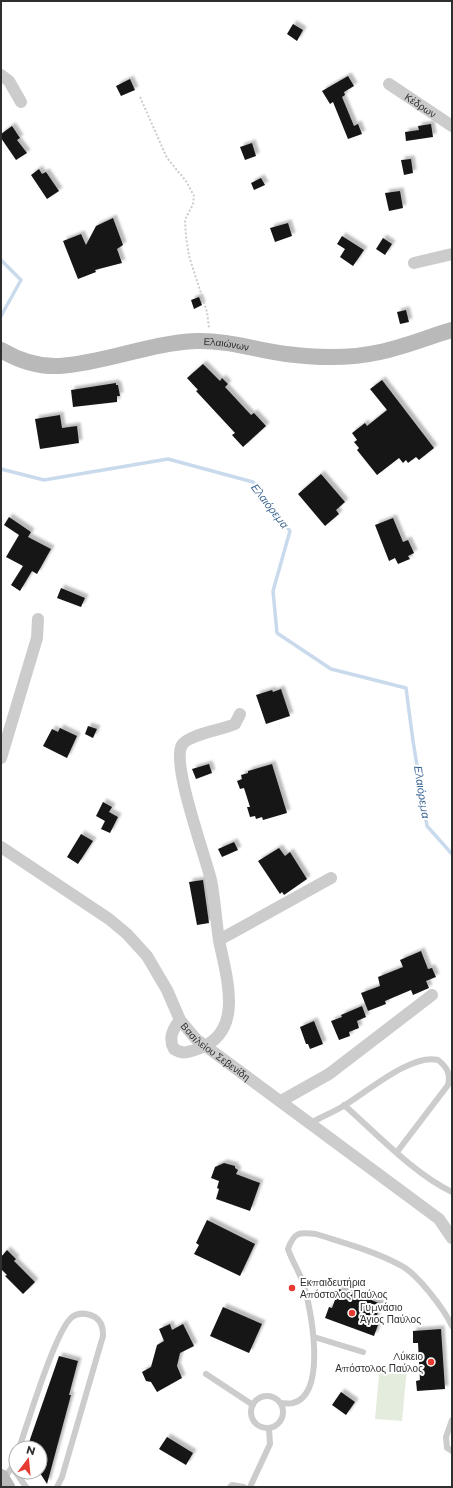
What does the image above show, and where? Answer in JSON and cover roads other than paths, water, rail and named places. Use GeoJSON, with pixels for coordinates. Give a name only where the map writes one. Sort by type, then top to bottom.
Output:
{"type":"FeatureCollection","features":[{"type":"Feature","properties":{"kind":"street"},"geometry":{"type":"LineString","coordinates":[[1,75],[9,81],[21,102]]}},
{"type":"Feature","properties":{"kind":"street","name":"Κέδρων"},"geometry":{"type":"LineString","coordinates":[[389,84],[452,126]]}},
{"type":"Feature","properties":{"kind":"street"},"geometry":{"type":"LineString","coordinates":[[414,263],[452,254]]}},
{"type":"Feature","properties":{"kind":"street","name":"Ελαιώνων"},"geometry":{"type":"LineString","coordinates":[[1,350],[13,357],[37,364],[58,366],[168,343],[211,341],[285,354],[346,357],[386,351],[452,330]]}},
{"type":"Feature","properties":{"kind":"street"},"geometry":{"type":"LineString","coordinates":[[1,758],[37,638],[38,618]]}},
{"type":"Feature","properties":{"kind":"street"},"geometry":{"type":"LineString","coordinates":[[180,1020],[170,1036],[174,1049],[185,1054],[204,1046],[224,1030],[228,1015],[230,995],[219,940],[211,881],[181,773],[179,750],[183,743],[191,738],[224,729],[235,724],[240,714]]}},
{"type":"Feature","properties":{"kind":"street","name":"Βασιλείου Σεβενίδη"},"geometry":{"type":"LineString","coordinates":[[1,847],[109,919],[128,934],[147,956],[160,976],[180,1020],[189,1032],[204,1046],[281,1101],[309,1124],[439,1219],[452,1238]]}},
{"type":"Feature","properties":{"kind":"street"},"geometry":{"type":"LineString","coordinates":[[219,940],[331,878]]}},
{"type":"Feature","properties":{"kind":"street"},"geometry":{"type":"LineString","coordinates":[[281,1101],[329,1074],[432,995]]}},
{"type":"Feature","properties":{"kind":"lane"},"geometry":{"type":"LineString","coordinates":[[309,1124],[344,1105],[400,1070],[416,1062],[434,1059],[441,1063],[449,1076],[448,1085],[397,1152]]}},
{"type":"Feature","properties":{"kind":"lane"},"geometry":{"type":"LineString","coordinates":[[344,1105],[428,1178],[452,1192]]}},
{"type":"Feature","properties":{"kind":"lane"},"geometry":{"type":"LineString","coordinates":[[281,1404],[294,1403],[302,1397],[309,1386],[314,1367],[314,1337],[303,1282],[288,1249],[292,1238],[301,1232],[316,1234],[402,1265],[422,1284],[448,1316],[452,1326]]}},
{"type":"Feature","properties":{"kind":"lane"},"geometry":{"type":"LineString","coordinates":[[22,1440],[55,1347],[65,1326],[76,1315],[82,1313],[94,1317],[102,1324],[104,1336],[62,1477],[57,1487]]}},
{"type":"Feature","properties":{"kind":"lane"},"geometry":{"type":"LineString","coordinates":[[314,1337],[363,1352]]}},
{"type":"Feature","properties":{"kind":"lane"},"geometry":{"type":"LineString","coordinates":[[206,1374],[253,1405]]}},
{"type":"Feature","properties":{"kind":"lane"},"geometry":{"type":"LineString","coordinates":[[265,1396],[272,1397],[281,1404],[284,1410],[283,1418],[276,1426],[269,1429],[258,1426],[253,1420],[251,1412],[253,1405],[265,1396]]}},
{"type":"Feature","properties":{"kind":"lane"},"geometry":{"type":"LineString","coordinates":[[452,1420],[446,1437],[447,1448],[452,1451]]}},
{"type":"Feature","properties":{"kind":"lane"},"geometry":{"type":"LineString","coordinates":[[250,1487],[270,1444],[269,1429]]}},
{"type":"Feature","properties":{"kind":"lane"},"geometry":{"type":"LineString","coordinates":[[6,1478],[26,1487]]}},
{"type":"Feature","properties":{"kind":"lane"},"geometry":{"type":"LineString","coordinates":[[230,1487],[232,1485],[244,1487]]}},
{"type":"Feature","properties":{"kind":"waterway","name":"Ελαιόρεμα"},"geometry":{"type":"LineString","coordinates":[[1,260],[21,280],[1,316]]}},
{"type":"Feature","properties":{"kind":"waterway","name":"Ελαιόρεμα"},"geometry":{"type":"LineString","coordinates":[[1,469],[44,480],[168,459],[253,482],[290,531],[273,591],[277,633],[331,669],[406,688],[427,826],[452,854]]}},
{"type":"Feature","properties":{"kind":"place","name":"Εκπαιδευτήρια Απόστολος Παύλος"},"geometry":{"type":"Point","coordinates":[292,1288]}},
{"type":"Feature","properties":{"kind":"place","name":"Γυμνάσιο Άγιος Παύλος"},"geometry":{"type":"Point","coordinates":[352,1313]}},
{"type":"Feature","properties":{"kind":"place","name":"Λύκειο Απόστολος Παύλος"},"geometry":{"type":"Point","coordinates":[431,1362]}}]}
